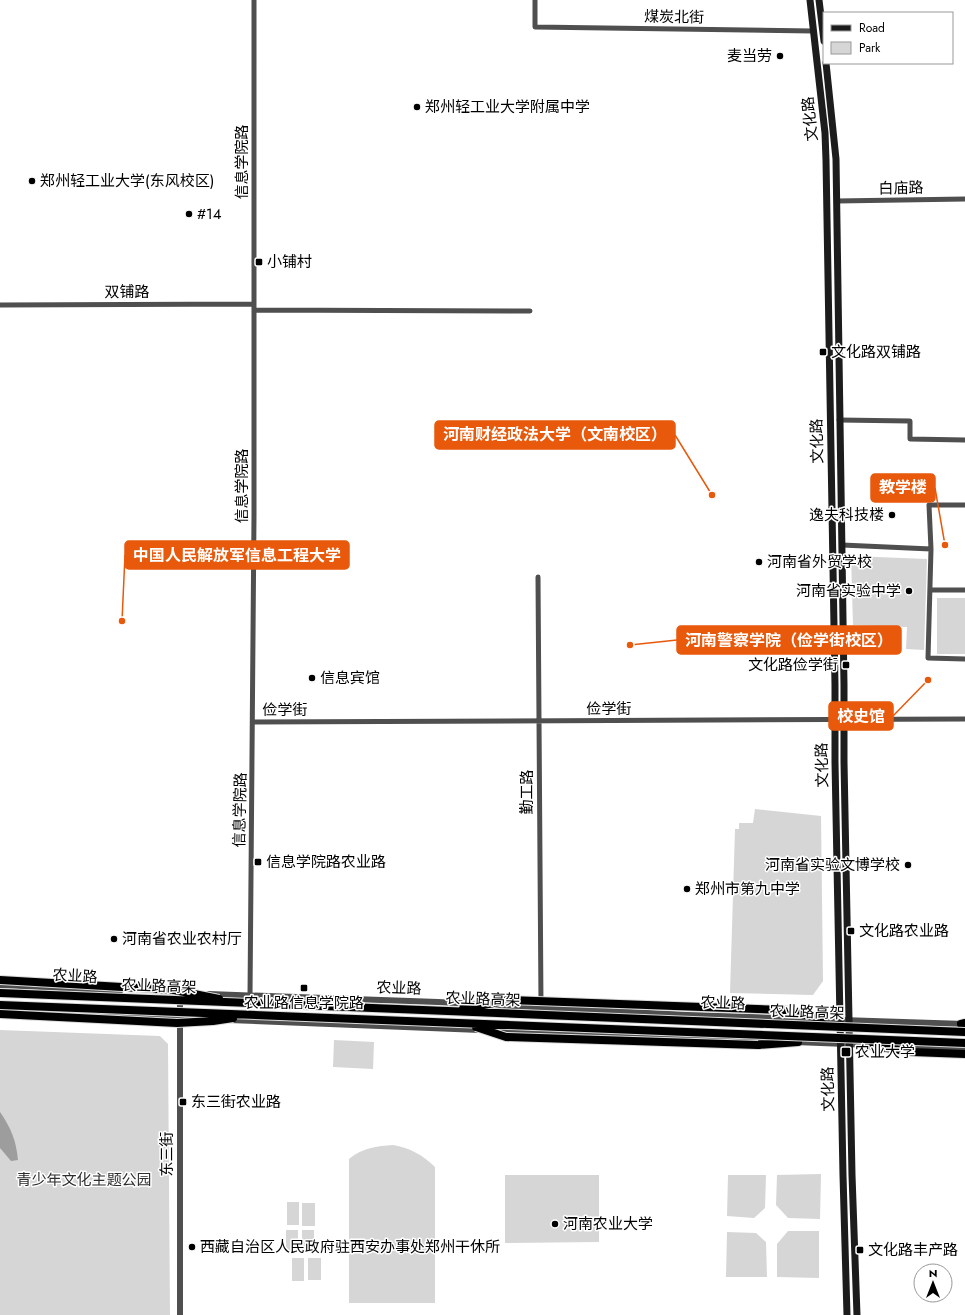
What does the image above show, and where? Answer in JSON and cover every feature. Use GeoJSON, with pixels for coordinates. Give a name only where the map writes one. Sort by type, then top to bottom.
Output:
{"type":"FeatureCollection","features":[{"type":"Feature","properties":{"kind":"highway"},"geometry":{"type":"LineString","coordinates":[[0,980],[174,990],[239,1003]]}},
{"type":"Feature","properties":{"kind":"highway","name":"农业路高架"},"geometry":{"type":"LineString","coordinates":[[0,993],[965,1032]]}},
{"type":"Feature","properties":{"kind":"highway"},"geometry":{"type":"LineString","coordinates":[[449,1012],[509,1000],[785,1010],[822,1019]]}},
{"type":"Feature","properties":{"kind":"highway","name":"农业路高架"},"geometry":{"type":"LineString","coordinates":[[0,1005],[965,1043]]}},
{"type":"Feature","properties":{"kind":"highway"},"geometry":{"type":"LineString","coordinates":[[0,1014],[177,1022],[213,1021],[247,1015]]}},
{"type":"Feature","properties":{"kind":"highway"},"geometry":{"type":"LineString","coordinates":[[465,1024],[506,1037],[758,1045],[798,1042]]}},
{"type":"Feature","properties":{"kind":"highway"},"geometry":{"type":"LineString","coordinates":[[868,1045],[912,1052],[965,1054]]}},
{"type":"Feature","properties":{"kind":"main road","name":"文化路"},"geometry":{"type":"LineString","coordinates":[[810,0],[825,133],[826,160],[842,1175],[847,1315]]}},
{"type":"Feature","properties":{"kind":"main road"},"geometry":{"type":"LineString","coordinates":[[819,0],[823,33]]}},
{"type":"Feature","properties":{"kind":"main road","name":"文化路"},"geometry":{"type":"LineString","coordinates":[[826,64],[834,132],[836,201],[849,1020],[852,1175],[857,1315]]}},
{"type":"Feature","properties":{"kind":"street","name":"信息学院路"},"geometry":{"type":"LineString","coordinates":[[250,996],[253,722],[254,0]]}},
{"type":"Feature","properties":{"kind":"street","name":"煤炭北街"},"geometry":{"type":"LineString","coordinates":[[535,0],[535,27],[813,31]]}},
{"type":"Feature","properties":{"kind":"street","name":"白庙路"},"geometry":{"type":"LineString","coordinates":[[836,201],[965,199]]}},
{"type":"Feature","properties":{"kind":"street","name":"双铺路"},"geometry":{"type":"LineString","coordinates":[[0,305],[254,304]]}},
{"type":"Feature","properties":{"kind":"street"},"geometry":{"type":"LineString","coordinates":[[254,310],[530,311]]}},
{"type":"Feature","properties":{"kind":"street"},"geometry":{"type":"LineString","coordinates":[[840,420],[910,421],[910,439],[965,440]]}},
{"type":"Feature","properties":{"kind":"street"},"geometry":{"type":"LineString","coordinates":[[965,505],[929,505],[931,549],[928,658],[965,659]]}},
{"type":"Feature","properties":{"kind":"street"},"geometry":{"type":"LineString","coordinates":[[842,545],[931,549]]}},
{"type":"Feature","properties":{"kind":"street","name":"勤工路"},"geometry":{"type":"LineString","coordinates":[[538,577],[541,1008]]}},
{"type":"Feature","properties":{"kind":"street"},"geometry":{"type":"LineString","coordinates":[[930,590],[965,590]]}},
{"type":"Feature","properties":{"kind":"street","name":"俭学街"},"geometry":{"type":"LineString","coordinates":[[253,722],[965,719]]}},
{"type":"Feature","properties":{"kind":"street","name":"农业路"},"geometry":{"type":"LineString","coordinates":[[0,985],[964,1024]]}},
{"type":"Feature","properties":{"kind":"street","name":"东三街"},"geometry":{"type":"LineString","coordinates":[[180,993],[180,1315]]}},
{"type":"Feature","properties":{"kind":"street"},"geometry":{"type":"LineString","coordinates":[[0,1011],[965,1049]]}},
{"type":"Feature","properties":{"kind":"green space"},"geometry":{"type":"Polygon","coordinates":[[[851,556],[927,559],[924,650],[906,649],[907,627],[853,625],[851,556]]]}},
{"type":"Feature","properties":{"kind":"green space"},"geometry":{"type":"Polygon","coordinates":[[[937,598],[965,598],[965,654],[937,654],[937,598]]]}},
{"type":"Feature","properties":{"kind":"green space"},"geometry":{"type":"Polygon","coordinates":[[[755,809],[821,816],[823,981],[813,995],[730,993],[735,829],[739,829],[739,823],[753,823],[755,809]]]}},
{"type":"Feature","properties":{"kind":"green space","name":"青少年文化主题公园"},"geometry":{"type":"Polygon","coordinates":[[[0,1030],[160,1036],[168,1044],[170,1315],[0,1315],[0,1030]]]}},
{"type":"Feature","properties":{"kind":"green space"},"geometry":{"type":"Polygon","coordinates":[[[334,1040],[374,1042],[373,1069],[333,1067],[334,1040]]]}},
{"type":"Feature","properties":{"kind":"green space"},"geometry":{"type":"Polygon","coordinates":[[[393,1145],[416,1153],[435,1167],[435,1303],[349,1303],[349,1159],[359,1152],[370,1148],[393,1145]]]}},
{"type":"Feature","properties":{"kind":"green space"},"geometry":{"type":"Polygon","coordinates":[[[821,1174],[820,1219],[788,1218],[776,1205],[777,1175],[821,1174]]]}},
{"type":"Feature","properties":{"kind":"green space"},"geometry":{"type":"Polygon","coordinates":[[[505,1175],[599,1175],[599,1242],[505,1243],[505,1175]]]}},
{"type":"Feature","properties":{"kind":"green space"},"geometry":{"type":"Polygon","coordinates":[[[728,1175],[766,1175],[765,1208],[754,1218],[727,1216],[728,1175]]]}},
{"type":"Feature","properties":{"kind":"green space"},"geometry":{"type":"Polygon","coordinates":[[[287,1202],[299,1202],[299,1225],[287,1225],[287,1202]]]}},
{"type":"Feature","properties":{"kind":"green space"},"geometry":{"type":"Polygon","coordinates":[[[302,1203],[315,1203],[315,1226],[302,1226],[302,1203]]]}},
{"type":"Feature","properties":{"kind":"green space"},"geometry":{"type":"Polygon","coordinates":[[[286,1230],[298,1230],[298,1253],[286,1253],[286,1230]]]}},
{"type":"Feature","properties":{"kind":"green space"},"geometry":{"type":"Polygon","coordinates":[[[302,1230],[314,1230],[314,1252],[302,1252],[302,1230]]]}},
{"type":"Feature","properties":{"kind":"green space"},"geometry":{"type":"Polygon","coordinates":[[[788,1231],[819,1231],[819,1278],[777,1277],[777,1244],[788,1231]]]}},
{"type":"Feature","properties":{"kind":"green space"},"geometry":{"type":"Polygon","coordinates":[[[727,1232],[756,1233],[766,1242],[767,1277],[726,1277],[727,1232]]]}},
{"type":"Feature","properties":{"kind":"green space"},"geometry":{"type":"Polygon","coordinates":[[[292,1258],[304,1258],[304,1281],[292,1281],[292,1258]]]}},
{"type":"Feature","properties":{"kind":"green space"},"geometry":{"type":"Polygon","coordinates":[[[308,1258],[321,1258],[321,1280],[308,1280],[308,1258]]]}},
{"type":"Feature","properties":{"kind":"shaded area"},"geometry":{"type":"Polygon","coordinates":[[[0,1112],[12,1134],[18,1160],[11,1161],[0,1148],[0,1112]]]}},
{"type":"Feature","properties":{"kind":"place","name":"麦当劳"},"geometry":{"type":"Point","coordinates":[780,56]}},
{"type":"Feature","properties":{"kind":"place","name":"郑州轻工业大学附属中学"},"geometry":{"type":"Point","coordinates":[417,107]}},
{"type":"Feature","properties":{"kind":"place","name":"郑州轻工业大学(东风校区)"},"geometry":{"type":"Point","coordinates":[32,181]}},
{"type":"Feature","properties":{"kind":"place","name":"#14"},"geometry":{"type":"Point","coordinates":[189,214]}},
{"type":"Feature","properties":{"kind":"place","name":"小铺村"},"geometry":{"type":"Point","coordinates":[259,262]}},
{"type":"Feature","properties":{"kind":"place","name":"文化路双铺路"},"geometry":{"type":"Point","coordinates":[823,352]}},
{"type":"Feature","properties":{"kind":"place","name":"河南财经政法大学（文南校区）"},"geometry":{"type":"Point","coordinates":[712,495]}},
{"type":"Feature","properties":{"kind":"place","name":"逸夫科技楼"},"geometry":{"type":"Point","coordinates":[892,515]}},
{"type":"Feature","properties":{"kind":"place","name":"教学楼"},"geometry":{"type":"Point","coordinates":[945,545]}},
{"type":"Feature","properties":{"kind":"place","name":"河南省外贸学校"},"geometry":{"type":"Point","coordinates":[759,562]}},
{"type":"Feature","properties":{"kind":"place","name":"河南省实验中学"},"geometry":{"type":"Point","coordinates":[909,591]}},
{"type":"Feature","properties":{"kind":"place","name":"中国人民解放军信息工程大学"},"geometry":{"type":"Point","coordinates":[122,621]}},
{"type":"Feature","properties":{"kind":"place","name":"河南警察学院（俭学街校区）"},"geometry":{"type":"Point","coordinates":[630,645]}},
{"type":"Feature","properties":{"kind":"place","name":"文化路俭学街"},"geometry":{"type":"Point","coordinates":[846,665]}},
{"type":"Feature","properties":{"kind":"place","name":"信息宾馆"},"geometry":{"type":"Point","coordinates":[312,678]}},
{"type":"Feature","properties":{"kind":"place","name":"校史馆"},"geometry":{"type":"Point","coordinates":[928,680]}},
{"type":"Feature","properties":{"kind":"place","name":"信息学院路农业路"},"geometry":{"type":"Point","coordinates":[258,862]}},
{"type":"Feature","properties":{"kind":"place","name":"河南省实验文博学校"},"geometry":{"type":"Point","coordinates":[908,865]}},
{"type":"Feature","properties":{"kind":"place","name":"郑州市第九中学"},"geometry":{"type":"Point","coordinates":[687,889]}},
{"type":"Feature","properties":{"kind":"place","name":"文化路农业路"},"geometry":{"type":"Point","coordinates":[851,931]}},
{"type":"Feature","properties":{"kind":"place","name":"河南省农业农村厅"},"geometry":{"type":"Point","coordinates":[114,939]}},
{"type":"Feature","properties":{"kind":"place","name":"农业路信息学院路"},"geometry":{"type":"Point","coordinates":[304,988]}},
{"type":"Feature","properties":{"kind":"place","name":"农业大学"},"geometry":{"type":"Point","coordinates":[846,1052]}},
{"type":"Feature","properties":{"kind":"place","name":"东三街农业路"},"geometry":{"type":"Point","coordinates":[183,1102]}},
{"type":"Feature","properties":{"kind":"place","name":"河南农业大学"},"geometry":{"type":"Point","coordinates":[555,1224]}},
{"type":"Feature","properties":{"kind":"place","name":"西藏自治区人民政府驻西安办事处郑州干休所"},"geometry":{"type":"Point","coordinates":[192,1247]}},
{"type":"Feature","properties":{"kind":"place","name":"文化路丰产路"},"geometry":{"type":"Point","coordinates":[860,1250]}}]}
